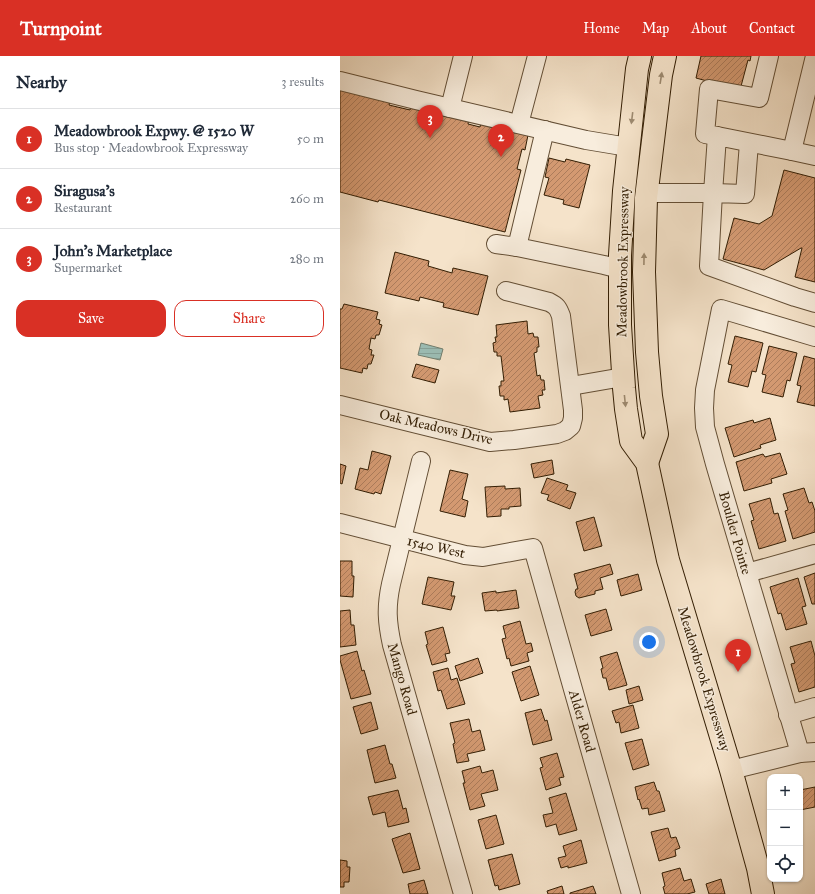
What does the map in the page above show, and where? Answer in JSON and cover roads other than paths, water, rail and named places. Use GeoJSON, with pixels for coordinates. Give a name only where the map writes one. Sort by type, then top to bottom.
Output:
{"type":"FeatureCollection","features":[{"type":"Feature","properties":{"kind":"main road","name":"Meadowbrook Expressway"},"geometry":{"type":"LineString","coordinates":[[640,56],[637,69],[628,147],[620,270],[620,326],[626,409],[631,441],[647,463],[668,560],[731,770],[758,868],[763,894]]}},
{"type":"Feature","properties":{"kind":"main road","name":"Meadowbrook Expressway"},"geometry":{"type":"LineString","coordinates":[[647,463],[657,434],[651,396],[647,352],[644,272],[647,193],[665,56]]}},
{"type":"Feature","properties":{"kind":"main road"},"geometry":{"type":"LineString","coordinates":[[620,270],[626,271],[631,275],[635,320],[647,352]]}},
{"type":"Feature","properties":{"kind":"street"},"geometry":{"type":"LineString","coordinates":[[450,108],[463,56]]}},
{"type":"Feature","properties":{"kind":"street"},"geometry":{"type":"LineString","coordinates":[[520,124],[537,56]]}},
{"type":"Feature","properties":{"kind":"street"},"geometry":{"type":"LineString","coordinates":[[769,56],[759,98],[709,89],[705,134],[815,156]]}},
{"type":"Feature","properties":{"kind":"street"},"geometry":{"type":"LineString","coordinates":[[792,151],[815,56]]}},
{"type":"Feature","properties":{"kind":"street"},"geometry":{"type":"LineString","coordinates":[[340,81],[586,140],[628,147]]}},
{"type":"Feature","properties":{"kind":"street"},"geometry":{"type":"LineString","coordinates":[[516,247],[545,130]]}},
{"type":"Feature","properties":{"kind":"street"},"geometry":{"type":"LineString","coordinates":[[717,136],[709,266],[815,303]]}},
{"type":"Feature","properties":{"kind":"street"},"geometry":{"type":"LineString","coordinates":[[647,193],[746,194],[749,143]]}},
{"type":"Feature","properties":{"kind":"street"},"geometry":{"type":"LineString","coordinates":[[496,244],[604,264],[620,270]]}},
{"type":"Feature","properties":{"kind":"street","name":"Oak Meadows Drive"},"geometry":{"type":"LineString","coordinates":[[340,405],[484,441],[498,442],[557,434],[565,431],[571,426],[573,418],[571,386],[561,316],[558,309],[549,302],[506,292]]}},
{"type":"Feature","properties":{"kind":"street","name":"Boulder Pointe"},"geometry":{"type":"LineString","coordinates":[[807,753],[788,715],[715,464],[705,426],[704,408],[705,390],[721,309],[815,337]]}},
{"type":"Feature","properties":{"kind":"street"},"geometry":{"type":"LineString","coordinates":[[571,386],[623,377]]}},
{"type":"Feature","properties":{"kind":"street","name":"Mango Road"},"geometry":{"type":"LineString","coordinates":[[421,461],[388,599],[388,630],[463,894]]}},
{"type":"Feature","properties":{"kind":"street","name":"1540 West"},"geometry":{"type":"LineString","coordinates":[[340,523],[465,555],[483,557],[533,548]]}},
{"type":"Feature","properties":{"kind":"street","name":"Alder Road"},"geometry":{"type":"LineString","coordinates":[[533,548],[631,894]]}},
{"type":"Feature","properties":{"kind":"street"},"geometry":{"type":"LineString","coordinates":[[747,573],[815,554]]}},
{"type":"Feature","properties":{"kind":"street"},"geometry":{"type":"LineString","coordinates":[[788,715],[815,707]]}},
{"type":"Feature","properties":{"kind":"street"},"geometry":{"type":"LineString","coordinates":[[731,770],[807,753]]}},
{"type":"Feature","properties":{"kind":"water"},"geometry":{"type":"Polygon","coordinates":[[[421,343],[443,349],[440,360],[418,355],[421,343]]]}},
{"type":"Feature","properties":{"kind":"place","name":"John's Marketplace"},"geometry":{"type":"Point","coordinates":[430,138]}},
{"type":"Feature","properties":{"kind":"place","name":"Siragusa's"},"geometry":{"type":"Point","coordinates":[501,157]}},
{"type":"Feature","properties":{"kind":"place","name":"Meadowbrook Expwy. @ 1520 W"},"geometry":{"type":"Point","coordinates":[738,672]}}]}
